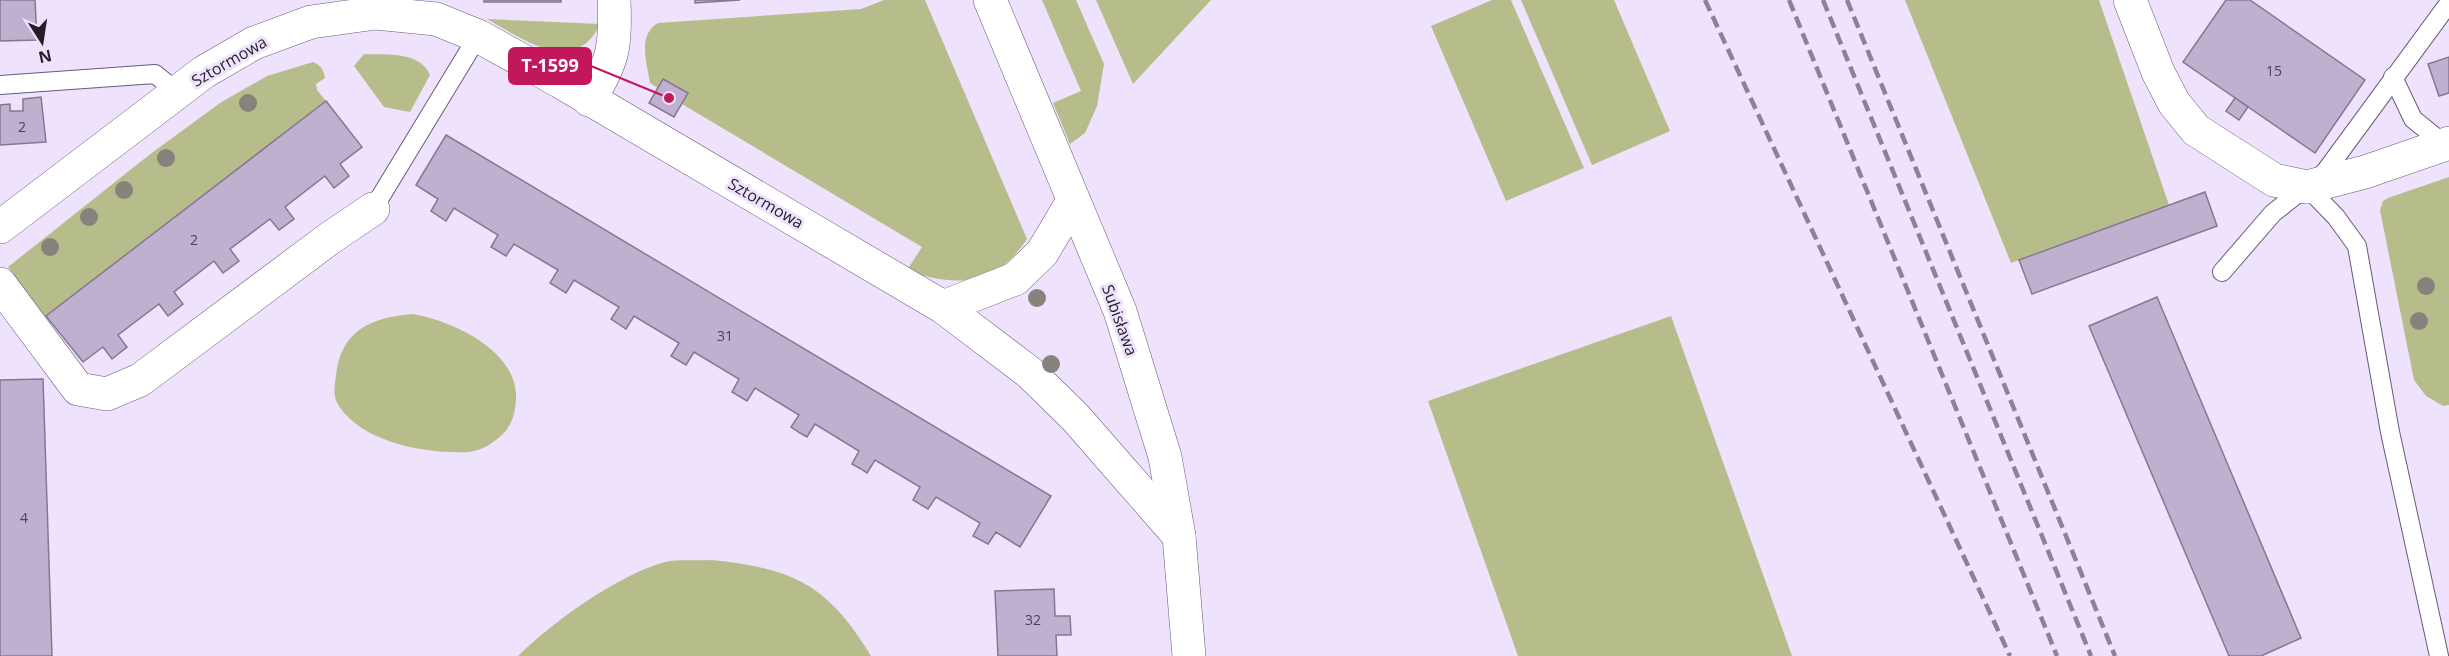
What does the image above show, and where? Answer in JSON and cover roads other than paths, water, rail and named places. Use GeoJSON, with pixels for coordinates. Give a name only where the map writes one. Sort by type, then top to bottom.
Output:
{"type":"FeatureCollection","features":[{"type":"Feature","properties":{"kind":"street"},"geometry":{"type":"LineString","coordinates":[[589,100],[608,70],[615,46],[614,0]]}},
{"type":"Feature","properties":{"kind":"street","name":"Subisława"},"geometry":{"type":"LineString","coordinates":[[990,0],[1120,311],[1165,457],[1179,536],[1189,656]]}},
{"type":"Feature","properties":{"kind":"street"},"geometry":{"type":"LineString","coordinates":[[2130,0],[2158,72],[2174,103],[2196,130],[2274,180],[2307,187],[2365,172],[2446,143]]}},
{"type":"Feature","properties":{"kind":"street","name":"Sztormowa"},"geometry":{"type":"LineString","coordinates":[[0,227],[204,72],[254,43],[311,22],[376,13],[436,20],[478,36],[943,306],[1030,373],[1075,417],[1179,536]]}},
{"type":"Feature","properties":{"kind":"street"},"geometry":{"type":"LineString","coordinates":[[943,306],[1015,279],[1042,253],[1073,201]]}},
{"type":"Feature","properties":{"kind":"street"},"geometry":{"type":"LineString","coordinates":[[0,284],[78,389],[107,393],[140,380],[330,238],[373,209]]}},
{"type":"Feature","properties":{"kind":"lane"},"geometry":{"type":"LineString","coordinates":[[2222,272],[2273,213],[2307,187],[2336,157],[2449,3]]}},
{"type":"Feature","properties":{"kind":"lane"},"geometry":{"type":"LineString","coordinates":[[373,209],[478,36]]}},
{"type":"Feature","properties":{"kind":"lane"},"geometry":{"type":"LineString","coordinates":[[0,85],[155,74],[177,92]]}},
{"type":"Feature","properties":{"kind":"lane"},"geometry":{"type":"LineString","coordinates":[[2393,77],[2413,118],[2446,143]]}},
{"type":"Feature","properties":{"kind":"lane"},"geometry":{"type":"LineString","coordinates":[[2307,187],[2336,217],[2357,246],[2390,432],[2439,656]]}},
{"type":"Feature","properties":{"kind":"railway"},"geometry":{"type":"LineString","coordinates":[[1705,0],[2010,656]]}},
{"type":"Feature","properties":{"kind":"railway"},"geometry":{"type":"LineString","coordinates":[[1789,0],[2057,656]]}},
{"type":"Feature","properties":{"kind":"railway"},"geometry":{"type":"LineString","coordinates":[[1823,0],[2091,656]]}},
{"type":"Feature","properties":{"kind":"railway"},"geometry":{"type":"LineString","coordinates":[[1847,0],[2115,656]]}},
{"type":"Feature","properties":{"kind":"place","name":"T-1599"},"geometry":{"type":"Point","coordinates":[669,98]}}]}
